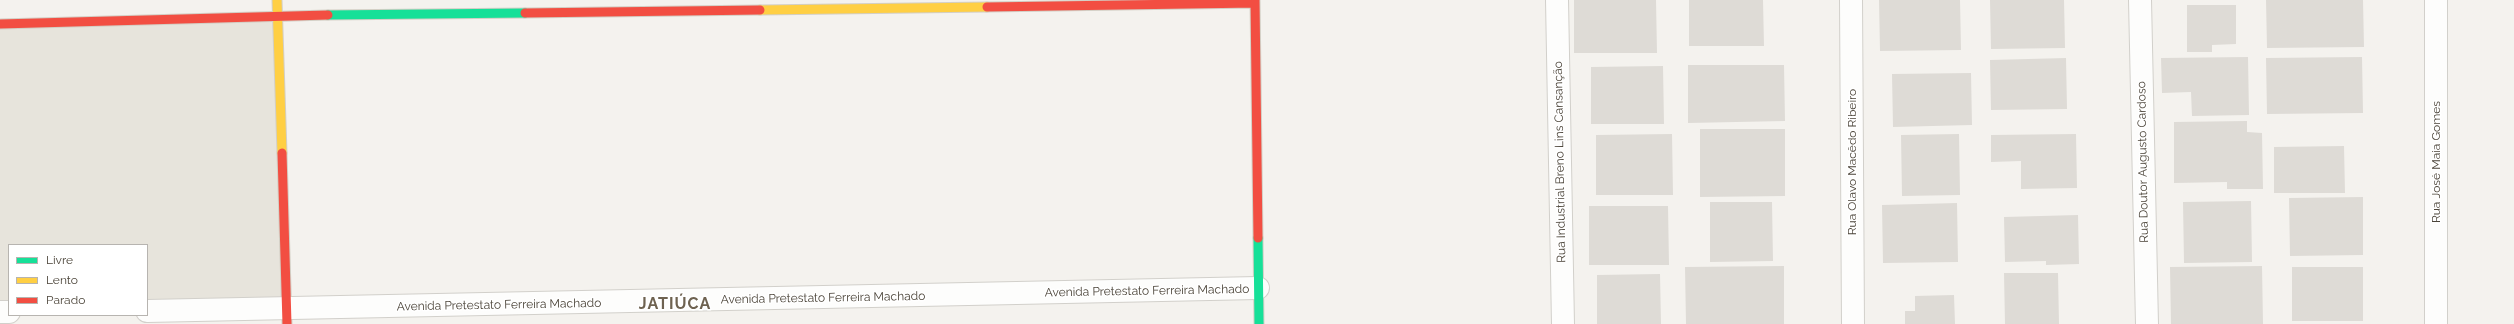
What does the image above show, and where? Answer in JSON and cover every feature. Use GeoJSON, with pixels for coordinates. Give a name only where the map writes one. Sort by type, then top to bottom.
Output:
{"type":"FeatureCollection","features":[{"type":"Feature","properties":{"kind":"street"},"geometry":{"type":"LineString","coordinates":[[277,0],[287,317]]}},
{"type":"Feature","properties":{"kind":"street","name":"Rua Industrial Breno Lins Cansanção"},"geometry":{"type":"LineString","coordinates":[[1558,0],[1563,324]]}},
{"type":"Feature","properties":{"kind":"street","name":"Rua Olavo Macêdo Ribeiro"},"geometry":{"type":"LineString","coordinates":[[1851,0],[1853,324]]}},
{"type":"Feature","properties":{"kind":"street","name":"Rua Doutor Augusto Cardoso"},"geometry":{"type":"LineString","coordinates":[[2140,0],[2147,324]]}},
{"type":"Feature","properties":{"kind":"street","name":"Rua José Maia Gomes"},"geometry":{"type":"LineString","coordinates":[[2436,0],[2436,324]]}},
{"type":"Feature","properties":{"kind":"street"},"geometry":{"type":"LineString","coordinates":[[0,24],[278,16],[1255,2],[1259,324]]}},
{"type":"Feature","properties":{"kind":"street","name":"Avenida Pretestato Ferreira Machado"},"geometry":{"type":"LineString","coordinates":[[148,311],[287,317],[1258,288]]}},
{"type":"Feature","properties":{"kind":"shaded area"},"geometry":{"type":"Polygon","coordinates":[[[278,16],[287,310],[148,311],[148,244],[8,244],[8,312],[0,312],[0,24],[278,16]]]}},
{"type":"Feature","properties":{"kind":"building"},"geometry":{"type":"Polygon","coordinates":[[[1574,0],[1656,0],[1657,53],[1574,53],[1574,0]]]}},
{"type":"Feature","properties":{"kind":"building"},"geometry":{"type":"Polygon","coordinates":[[[1689,0],[1763,0],[1764,46],[1689,46],[1689,0]]]}},
{"type":"Feature","properties":{"kind":"building"},"geometry":{"type":"Polygon","coordinates":[[[1879,0],[1960,0],[1961,50],[1880,51],[1879,0]]]}},
{"type":"Feature","properties":{"kind":"building"},"geometry":{"type":"Polygon","coordinates":[[[1990,0],[2064,0],[2065,48],[1991,49],[1990,0]]]}},
{"type":"Feature","properties":{"kind":"building"},"geometry":{"type":"Polygon","coordinates":[[[2266,0],[2363,0],[2364,47],[2267,48],[2266,0]]]}},
{"type":"Feature","properties":{"kind":"building"},"geometry":{"type":"Polygon","coordinates":[[[2187,5],[2236,5],[2236,44],[2212,45],[2212,52],[2187,52],[2187,5]]]}},
{"type":"Feature","properties":{"kind":"building"},"geometry":{"type":"Polygon","coordinates":[[[2248,57],[2249,115],[2192,116],[2191,92],[2162,93],[2161,58],[2248,57]]]}},
{"type":"Feature","properties":{"kind":"building"},"geometry":{"type":"Polygon","coordinates":[[[2362,57],[2363,113],[2267,114],[2266,58],[2362,57]]]}},
{"type":"Feature","properties":{"kind":"building"},"geometry":{"type":"Polygon","coordinates":[[[2066,58],[2067,109],[1991,110],[1990,60],[2066,58]]]}},
{"type":"Feature","properties":{"kind":"building"},"geometry":{"type":"Polygon","coordinates":[[[1688,65],[1784,65],[1785,121],[1688,123],[1688,65]]]}},
{"type":"Feature","properties":{"kind":"building"},"geometry":{"type":"Polygon","coordinates":[[[1663,66],[1664,124],[1591,124],[1591,67],[1663,66]]]}},
{"type":"Feature","properties":{"kind":"building"},"geometry":{"type":"Polygon","coordinates":[[[1971,73],[1972,125],[1893,127],[1892,74],[1971,73]]]}},
{"type":"Feature","properties":{"kind":"building"},"geometry":{"type":"Polygon","coordinates":[[[2247,121],[2247,132],[2262,133],[2263,189],[2227,189],[2227,182],[2174,183],[2174,122],[2247,121]]]}},
{"type":"Feature","properties":{"kind":"building"},"geometry":{"type":"Polygon","coordinates":[[[1700,129],[1785,129],[1785,196],[1700,197],[1700,129]]]}},
{"type":"Feature","properties":{"kind":"building"},"geometry":{"type":"Polygon","coordinates":[[[1672,134],[1673,195],[1596,195],[1596,135],[1672,134]]]}},
{"type":"Feature","properties":{"kind":"building"},"geometry":{"type":"Polygon","coordinates":[[[1959,134],[1960,195],[1902,196],[1901,135],[1959,134]]]}},
{"type":"Feature","properties":{"kind":"building"},"geometry":{"type":"Polygon","coordinates":[[[2076,134],[2077,188],[2021,189],[2021,161],[1991,162],[1991,135],[2076,134]]]}},
{"type":"Feature","properties":{"kind":"building"},"geometry":{"type":"Polygon","coordinates":[[[2344,146],[2345,193],[2274,193],[2274,147],[2344,146]]]}},
{"type":"Feature","properties":{"kind":"building"},"geometry":{"type":"Polygon","coordinates":[[[2363,197],[2363,255],[2290,256],[2289,198],[2363,197]]]}},
{"type":"Feature","properties":{"kind":"building"},"geometry":{"type":"Polygon","coordinates":[[[2251,201],[2252,262],[2184,263],[2183,202],[2251,201]]]}},
{"type":"Feature","properties":{"kind":"building"},"geometry":{"type":"Polygon","coordinates":[[[1710,202],[1772,202],[1773,261],[1710,262],[1710,202]]]}},
{"type":"Feature","properties":{"kind":"building"},"geometry":{"type":"Polygon","coordinates":[[[1957,203],[1958,262],[1883,263],[1882,205],[1957,203]]]}},
{"type":"Feature","properties":{"kind":"building"},"geometry":{"type":"Polygon","coordinates":[[[1589,206],[1668,206],[1669,265],[1589,265],[1589,206]]]}},
{"type":"Feature","properties":{"kind":"building"},"geometry":{"type":"Polygon","coordinates":[[[2078,215],[2079,264],[2046,265],[2046,261],[2005,262],[2004,217],[2078,215]]]}},
{"type":"Feature","properties":{"kind":"building"},"geometry":{"type":"Polygon","coordinates":[[[1784,266],[1784,324],[1686,324],[1685,267],[1784,266]]]}},
{"type":"Feature","properties":{"kind":"building"},"geometry":{"type":"Polygon","coordinates":[[[2262,266],[2263,324],[2171,324],[2170,267],[2262,266]]]}},
{"type":"Feature","properties":{"kind":"building"},"geometry":{"type":"Polygon","coordinates":[[[2292,267],[2363,267],[2363,321],[2292,321],[2292,267]]]}},
{"type":"Feature","properties":{"kind":"building"},"geometry":{"type":"Polygon","coordinates":[[[2004,273],[2058,273],[2059,324],[2005,324],[2004,273]]]}},
{"type":"Feature","properties":{"kind":"building"},"geometry":{"type":"Polygon","coordinates":[[[1660,274],[1661,324],[1597,324],[1597,275],[1660,274]]]}},
{"type":"Feature","properties":{"kind":"building"},"geometry":{"type":"Polygon","coordinates":[[[1954,295],[1955,324],[1905,324],[1905,311],[1915,311],[1915,296],[1954,295]]]}},
{"type":"Feature","properties":{"kind":"traffic: fast"},"geometry":{"type":"LineString","coordinates":[[328,15],[525,13]]}},
{"type":"Feature","properties":{"kind":"traffic: fast"},"geometry":{"type":"LineString","coordinates":[[1258,238],[1259,324]]}},
{"type":"Feature","properties":{"kind":"traffic: slow"},"geometry":{"type":"LineString","coordinates":[[277,0],[282,153]]}},
{"type":"Feature","properties":{"kind":"traffic: slow"},"geometry":{"type":"LineString","coordinates":[[760,10],[987,7]]}},
{"type":"Feature","properties":{"kind":"traffic: jam"},"geometry":{"type":"LineString","coordinates":[[1255,0],[1258,238]]}},
{"type":"Feature","properties":{"kind":"traffic: jam"},"geometry":{"type":"LineString","coordinates":[[987,7],[1255,3]]}},
{"type":"Feature","properties":{"kind":"traffic: jam"},"geometry":{"type":"LineString","coordinates":[[525,13],[760,10]]}},
{"type":"Feature","properties":{"kind":"traffic: jam"},"geometry":{"type":"LineString","coordinates":[[0,24],[328,15]]}},
{"type":"Feature","properties":{"kind":"traffic: jam"},"geometry":{"type":"LineString","coordinates":[[282,153],[287,324]]}},
{"type":"Feature","properties":{"kind":"district","name":"JATIÚCA"},"geometry":{"type":"Point","coordinates":[675,304]}}]}
